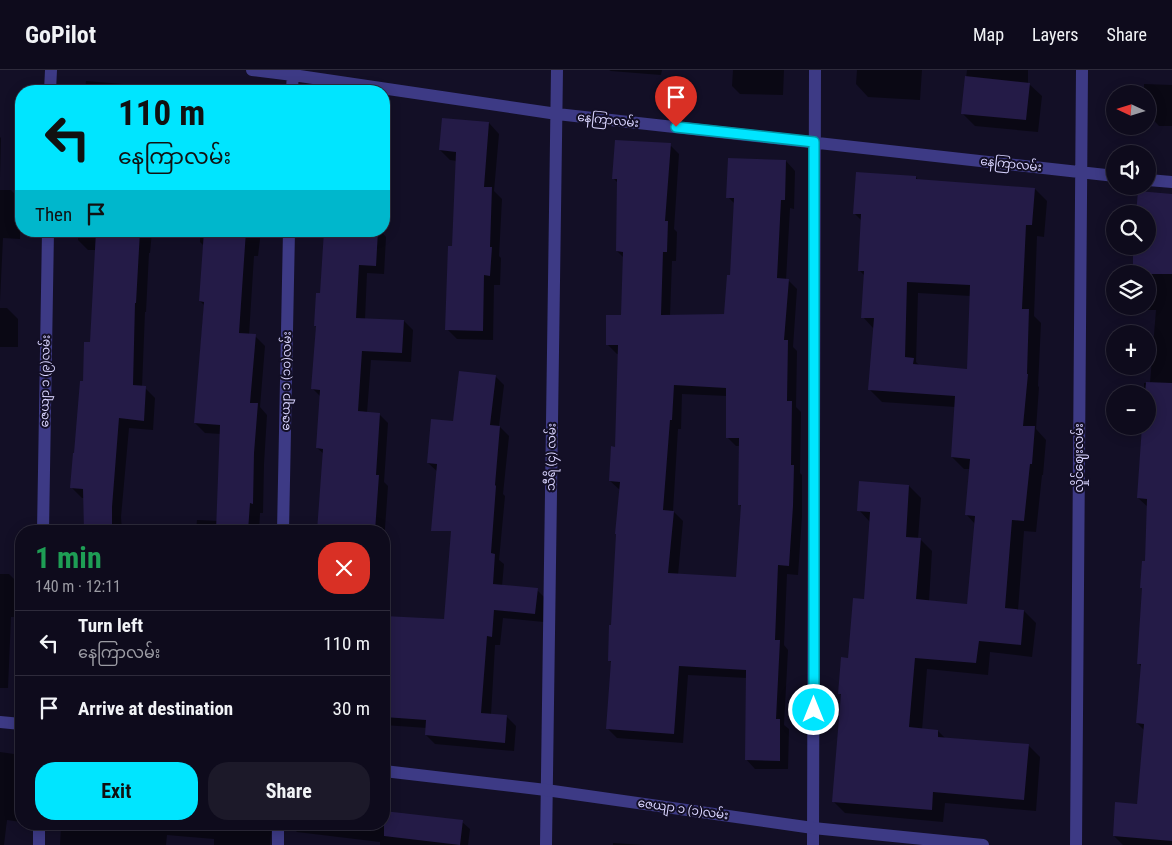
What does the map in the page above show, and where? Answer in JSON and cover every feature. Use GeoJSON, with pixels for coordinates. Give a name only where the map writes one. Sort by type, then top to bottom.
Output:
{"type":"FeatureCollection","features":[{"type":"Feature","properties":{"kind":"street"},"geometry":{"type":"LineString","coordinates":[[50,85],[51,70]]}},
{"type":"Feature","properties":{"kind":"street","name":"နေကြာလမ်း"},"geometry":{"type":"LineString","coordinates":[[252,70],[293,72],[375,85]]}},
{"type":"Feature","properties":{"kind":"street","name":"သီရိ (၄) လမ်း"},"geometry":{"type":"LineString","coordinates":[[546,845],[557,70]]}},
{"type":"Feature","properties":{"kind":"street"},"geometry":{"type":"LineString","coordinates":[[813,845],[815,70]]}},
{"type":"Feature","properties":{"kind":"street","name":"လှိုင်ဈေးလမ်း"},"geometry":{"type":"LineString","coordinates":[[1076,845],[1082,70]]}},
{"type":"Feature","properties":{"kind":"street"},"geometry":{"type":"LineString","coordinates":[[292,85],[293,72]]}},
{"type":"Feature","properties":{"kind":"street","name":"နေကြာလမ်း"},"geometry":{"type":"LineString","coordinates":[[390,87],[557,114],[1106,175]]}},
{"type":"Feature","properties":{"kind":"street"},"geometry":{"type":"LineString","coordinates":[[1156,181],[1172,182]]}},
{"type":"Feature","properties":{"kind":"street","name":"ဇေယျာ ၁ (၉)လမ်း"},"geometry":{"type":"LineString","coordinates":[[43,525],[48,237]]}},
{"type":"Feature","properties":{"kind":"street","name":"ဇေယျာ ၁ (၁၀)လမ်း"},"geometry":{"type":"LineString","coordinates":[[283,525],[289,237]]}},
{"type":"Feature","properties":{"kind":"street"},"geometry":{"type":"LineString","coordinates":[[0,722],[15,723]]}},
{"type":"Feature","properties":{"kind":"street","name":"ဇေယျာ ၁ (၁)လမ်း"},"geometry":{"type":"LineString","coordinates":[[390,772],[546,790],[813,828],[982,845]]}},
{"type":"Feature","properties":{"kind":"street"},"geometry":{"type":"LineString","coordinates":[[39,830],[39,845]]}},
{"type":"Feature","properties":{"kind":"street"},"geometry":{"type":"LineString","coordinates":[[278,830],[278,845]]}},
{"type":"Feature","properties":{"kind":"building"},"geometry":{"type":"Polygon","coordinates":[[[965,76],[1030,83],[1026,120],[961,114],[965,76]]]}},
{"type":"Feature","properties":{"kind":"building"},"geometry":{"type":"Polygon","coordinates":[[[442,118],[489,122],[484,187],[492,187],[490,247],[492,247],[490,276],[484,275],[483,331],[445,330],[448,246],[452,246],[456,152],[439,150],[442,118]]]}},
{"type":"Feature","properties":{"kind":"building"},"geometry":{"type":"Polygon","coordinates":[[[615,140],[671,143],[665,221],[668,221],[667,252],[663,252],[661,315],[724,314],[727,275],[730,275],[734,198],[726,198],[728,158],[786,160],[785,200],[781,200],[777,278],[789,279],[784,340],[788,340],[787,401],[792,401],[791,465],[794,465],[789,566],[778,565],[775,640],[780,640],[776,719],[780,719],[780,761],[745,760],[746,670],[679,666],[674,734],[606,729],[611,661],[608,661],[609,625],[611,625],[615,534],[620,482],[609,481],[611,446],[615,447],[618,345],[606,345],[606,315],[621,315],[623,252],[616,251],[617,179],[612,179],[615,140]],[[674,385],[663,510],[674,511],[668,573],[736,577],[741,505],[738,505],[739,438],[726,438],[726,388],[674,385]]]}},
{"type":"Feature","properties":{"kind":"building"},"geometry":{"type":"Polygon","coordinates":[[[856,172],[916,176],[916,179],[1035,188],[1032,225],[1026,225],[1022,309],[1029,309],[1028,374],[1023,426],[1035,426],[1024,521],[1012,520],[1005,608],[1024,610],[1021,645],[979,641],[976,663],[915,658],[909,727],[938,730],[938,737],[1029,744],[1024,800],[933,792],[932,810],[832,802],[841,694],[838,694],[841,657],[848,658],[853,598],[864,599],[870,512],[857,511],[859,481],[909,485],[906,537],[921,538],[916,599],[967,604],[975,516],[965,515],[970,459],[951,457],[955,396],[868,390],[874,318],[861,318],[864,271],[858,271],[861,214],[853,214],[856,172]],[[907,282],[905,357],[914,358],[913,364],[967,369],[970,285],[907,282]]]}},
{"type":"Feature","properties":{"kind":"building"},"geometry":{"type":"Polygon","coordinates":[[[1156,193],[1172,194],[1172,274],[1156,274],[1156,265],[1133,265],[1133,255],[1156,255],[1156,205],[1137,205],[1138,195],[1156,195],[1156,193]]]}},
{"type":"Feature","properties":{"kind":"building"},"geometry":{"type":"Polygon","coordinates":[[[96,237],[140,237],[135,303],[133,385],[146,386],[144,421],[119,418],[112,525],[84,525],[83,489],[70,488],[80,381],[83,381],[84,342],[90,342],[96,237]]]}},
{"type":"Feature","properties":{"kind":"building"},"geometry":{"type":"Polygon","coordinates":[[[204,237],[246,237],[239,333],[256,334],[250,403],[258,403],[254,453],[253,504],[250,503],[248,525],[216,525],[220,425],[194,423],[204,302],[199,301],[204,237]]]}},
{"type":"Feature","properties":{"kind":"building"},"geometry":{"type":"Polygon","coordinates":[[[324,237],[378,237],[376,266],[359,265],[356,318],[404,320],[402,353],[362,351],[358,411],[380,413],[376,475],[379,475],[375,525],[317,525],[323,449],[316,448],[320,390],[311,389],[316,326],[314,326],[316,293],[320,293],[324,237]]]}},
{"type":"Feature","properties":{"kind":"building"},"geometry":{"type":"Polygon","coordinates":[[[459,371],[496,375],[490,425],[500,426],[491,553],[495,554],[493,584],[538,588],[535,614],[494,610],[492,637],[487,636],[481,713],[507,715],[505,743],[425,735],[426,720],[390,717],[390,616],[444,619],[451,531],[431,531],[437,464],[427,463],[431,419],[453,421],[459,371]]]}},
{"type":"Feature","properties":{"kind":"building"},"geometry":{"type":"Polygon","coordinates":[[[1146,382],[1172,383],[1172,841],[1113,836],[1115,802],[1137,804],[1144,724],[1136,723],[1141,664],[1137,664],[1142,588],[1140,588],[1142,561],[1145,561],[1147,499],[1137,498],[1141,435],[1156,435],[1156,385],[1146,385],[1146,382]]]}},
{"type":"Feature","properties":{"kind":"building"},"geometry":{"type":"Polygon","coordinates":[[[390,812],[463,820],[460,845],[384,836],[384,830],[390,830],[390,812]]]}},
{"type":"Feature","properties":{"kind":"route"},"geometry":{"type":"LineString","coordinates":[[676,127],[814,142],[814,710]]}}]}
